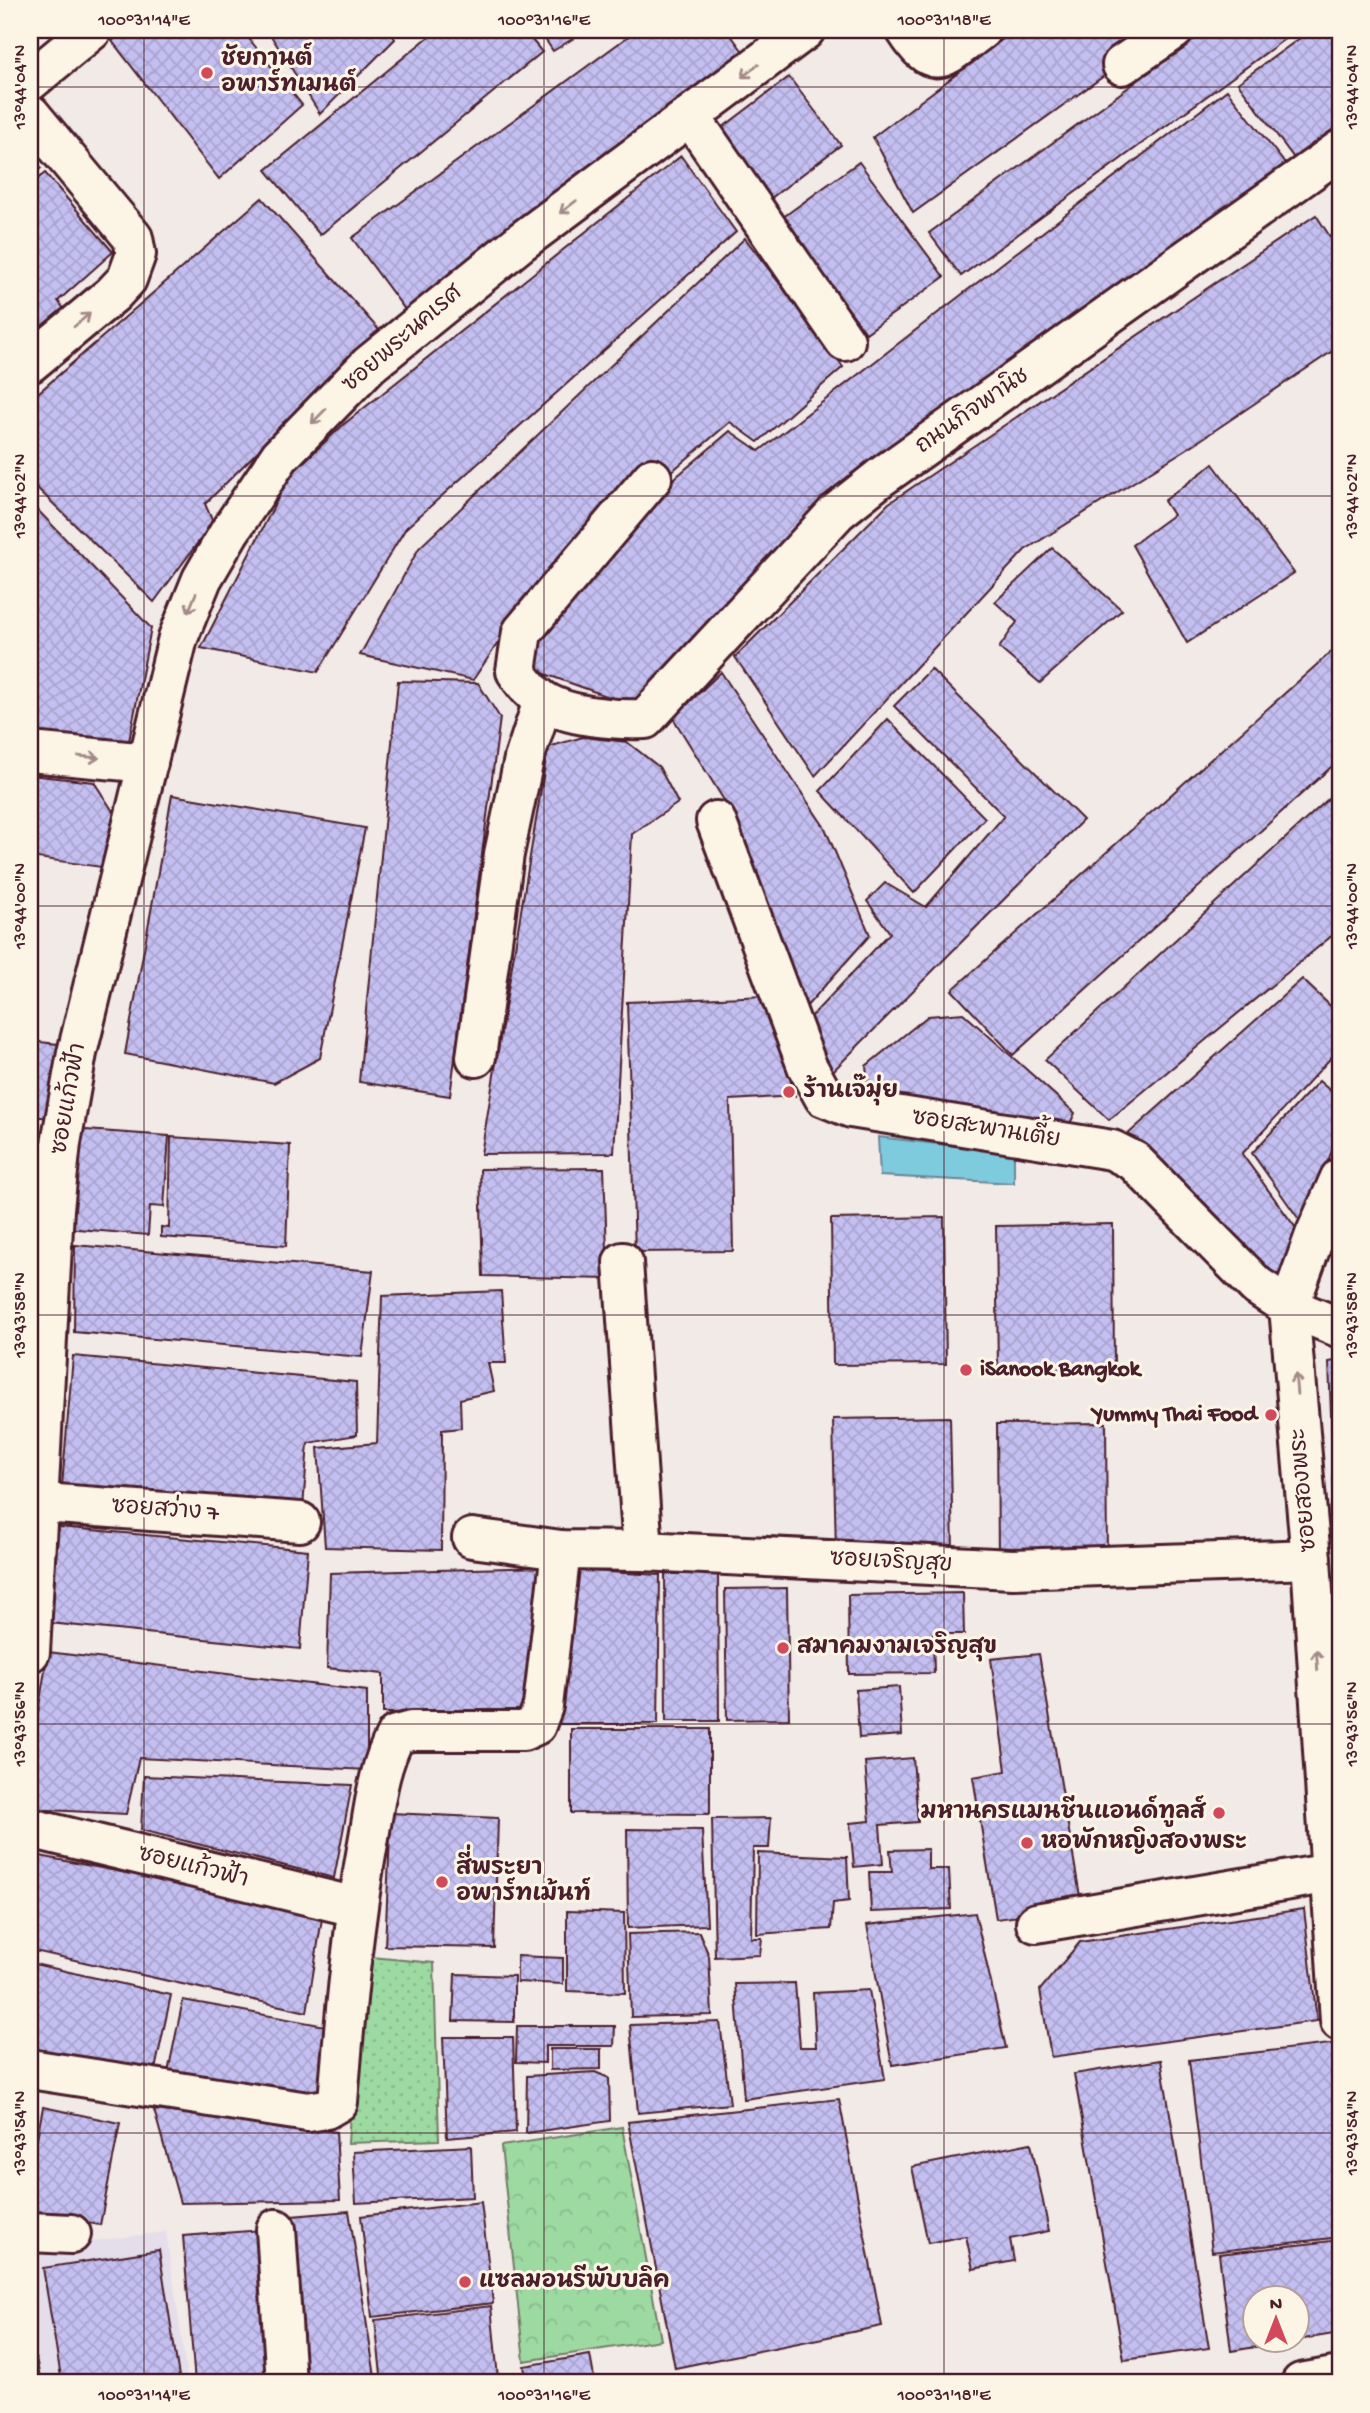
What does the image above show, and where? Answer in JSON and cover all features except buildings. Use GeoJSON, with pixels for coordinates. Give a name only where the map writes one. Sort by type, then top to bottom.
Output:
{"type":"FeatureCollection","features":[{"type":"Feature","properties":{"kind":"street"},"geometry":{"type":"LineString","coordinates":[[30,81],[92,30]]}},
{"type":"Feature","properties":{"kind":"street","name":"ซอยพระนคเรศ"},"geometry":{"type":"LineString","coordinates":[[148,763],[178,638],[202,579],[279,456],[379,357],[522,241],[804,30]]}},
{"type":"Feature","properties":{"kind":"street"},"geometry":{"type":"LineString","coordinates":[[906,30],[918,49],[929,58],[939,58],[981,30]]}},
{"type":"Feature","properties":{"kind":"street"},"geometry":{"type":"LineString","coordinates":[[1122,65],[1174,30]]}},
{"type":"Feature","properties":{"kind":"street"},"geometry":{"type":"LineString","coordinates":[[30,114],[133,237],[136,254],[127,279],[30,363]]}},
{"type":"Feature","properties":{"kind":"street"},"geometry":{"type":"LineString","coordinates":[[690,116],[845,341]]}},
{"type":"Feature","properties":{"kind":"street","name":"ถนนกิจพานิช"},"geometry":{"type":"LineString","coordinates":[[543,701],[580,714],[620,720],[645,719],[837,512],[892,469],[1340,150]]}},
{"type":"Feature","properties":{"kind":"street"},"geometry":{"type":"LineString","coordinates":[[476,1057],[504,854],[524,759],[543,701],[516,671],[522,632],[652,478]]}},
{"type":"Feature","properties":{"kind":"street"},"geometry":{"type":"LineString","coordinates":[[30,752],[148,763]]}},
{"type":"Feature","properties":{"kind":"street","name":"ซอยแก้วฟ้า"},"geometry":{"type":"LineString","coordinates":[[30,1652],[35,1502],[54,1209],[61,1143],[77,1053],[148,763]]}},
{"type":"Feature","properties":{"kind":"street","name":"ซอยสะพานเตี้ย"},"geometry":{"type":"LineString","coordinates":[[716,821],[807,1066],[824,1097],[851,1108],[1112,1150],[1134,1161],[1257,1286],[1289,1307],[1340,1328]]}},
{"type":"Feature","properties":{"kind":"street","name":"ซอยสองพระ"},"geometry":{"type":"LineString","coordinates":[[1340,1178],[1315,1235],[1289,1307],[1311,1559],[1337,1930],[1340,2021]]}},
{"type":"Feature","properties":{"kind":"street"},"geometry":{"type":"LineString","coordinates":[[623,1262],[643,1551]]}},
{"type":"Feature","properties":{"kind":"street","name":"ซอยสว่าง 7"},"geometry":{"type":"LineString","coordinates":[[35,1502],[300,1522]]}},
{"type":"Feature","properties":{"kind":"street","name":"ซอยเจริญสุข"},"geometry":{"type":"LineString","coordinates":[[472,1538],[561,1550],[643,1551],[1013,1569],[1311,1559]]}},
{"type":"Feature","properties":{"kind":"street"},"geometry":{"type":"LineString","coordinates":[[30,2069],[308,2112],[326,2109],[338,2102],[356,1907],[377,1785],[388,1750],[396,1735],[411,1731],[523,1731],[536,1725],[543,1706],[561,1550]]}},
{"type":"Feature","properties":{"kind":"street","name":"ซอยแก้วฟ้า"},"geometry":{"type":"LineString","coordinates":[[30,1828],[356,1907]]}},
{"type":"Feature","properties":{"kind":"street"},"geometry":{"type":"LineString","coordinates":[[1036,1923],[1331,1873]]}},
{"type":"Feature","properties":{"kind":"street"},"geometry":{"type":"LineString","coordinates":[[276,2229],[286,2383]]}},
{"type":"Feature","properties":{"kind":"street"},"geometry":{"type":"LineString","coordinates":[[30,2232],[71,2234]]}},
{"type":"Feature","properties":{"kind":"street"},"geometry":{"type":"LineString","coordinates":[[1301,2383],[1340,2376]]}},
{"type":"Feature","properties":{"kind":"shaded area"},"geometry":{"type":"Polygon","coordinates":[[[166,2232],[188,2383],[30,2383],[30,2249],[166,2232]]]}},
{"type":"Feature","properties":{"kind":"green space"},"geometry":{"type":"Polygon","coordinates":[[[361,1956],[434,1963],[439,2140],[348,2143],[361,1956]]]}},
{"type":"Feature","properties":{"kind":"green space"},"geometry":{"type":"Polygon","coordinates":[[[622,2127],[661,2340],[524,2361],[501,2146],[622,2127]]]}},
{"type":"Feature","properties":{"kind":"water"},"geometry":{"type":"Polygon","coordinates":[[[878,1137],[1014,1153],[1014,1183],[880,1176],[878,1137]]]}},
{"type":"Feature","properties":{"kind":"place","name":"ชัยกานต์ อพาร์ทเมนต์"},"geometry":{"type":"Point","coordinates":[207,73]}},
{"type":"Feature","properties":{"kind":"place","name":"ร้านเจ๊มุ่ย"},"geometry":{"type":"Point","coordinates":[789,1092]}},
{"type":"Feature","properties":{"kind":"place","name":"iSanook Bangkok"},"geometry":{"type":"Point","coordinates":[966,1370]}},
{"type":"Feature","properties":{"kind":"place","name":"Yummy Thai Food"},"geometry":{"type":"Point","coordinates":[1271,1415]}},
{"type":"Feature","properties":{"kind":"place","name":"สมาคมงามเจริญสุข"},"geometry":{"type":"Point","coordinates":[783,1648]}},
{"type":"Feature","properties":{"kind":"place","name":"มหานครแมนชีนแอนด์ทูลส์"},"geometry":{"type":"Point","coordinates":[1219,1813]}},
{"type":"Feature","properties":{"kind":"place","name":"หอพักหญิงสองพระ"},"geometry":{"type":"Point","coordinates":[1027,1843]}},
{"type":"Feature","properties":{"kind":"place","name":"สี่พระยา อพาร์ทเม้นท์"},"geometry":{"type":"Point","coordinates":[442,1882]}},
{"type":"Feature","properties":{"kind":"place","name":"แซลมอนรีพับบลิค"},"geometry":{"type":"Point","coordinates":[465,2282]}}]}
